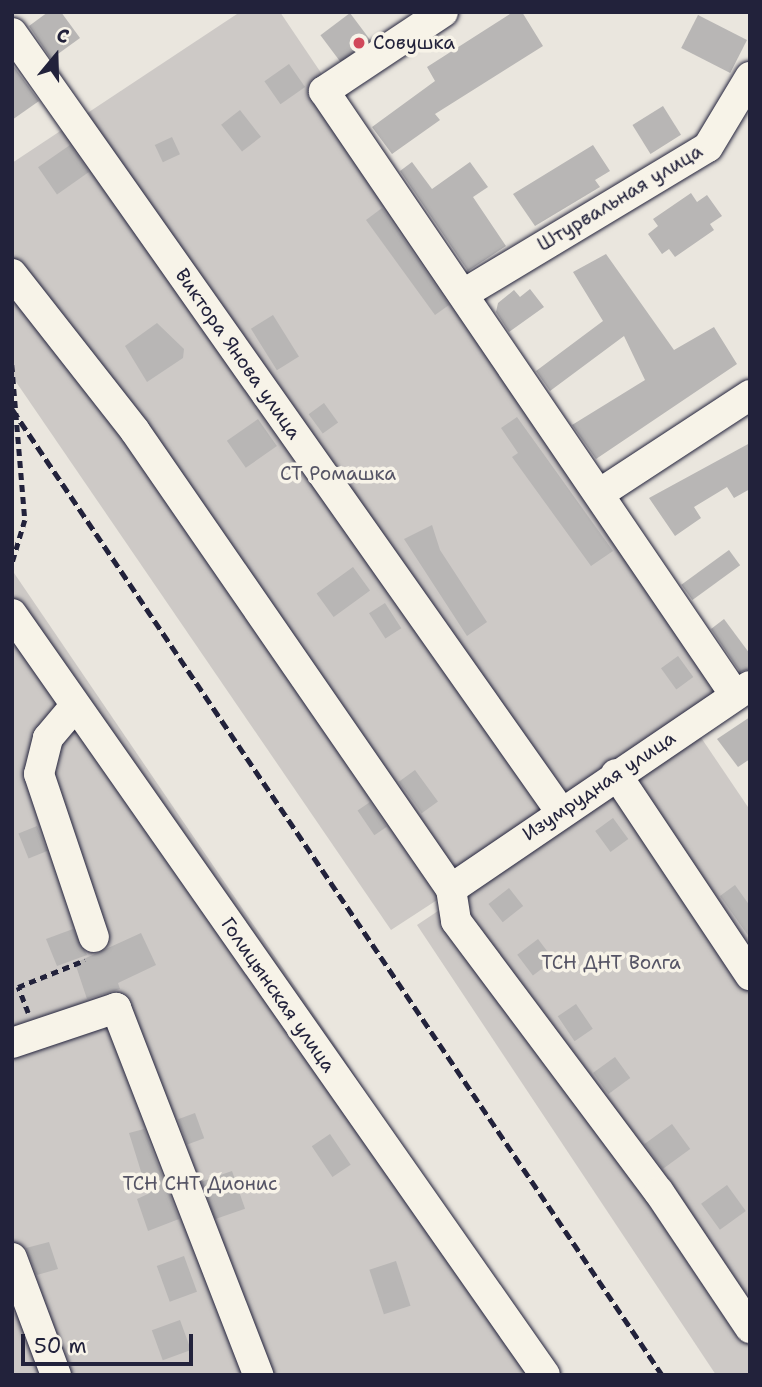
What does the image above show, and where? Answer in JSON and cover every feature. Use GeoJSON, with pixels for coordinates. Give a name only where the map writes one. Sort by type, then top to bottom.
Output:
{"type":"FeatureCollection","features":[{"type":"Feature","properties":{"kind":"street"},"geometry":{"type":"LineString","coordinates":[[443,12],[324,91],[742,690]]}},
{"type":"Feature","properties":{"kind":"street","name":"Виктора Янова улица"},"geometry":{"type":"LineString","coordinates":[[12,33],[561,812]]}},
{"type":"Feature","properties":{"kind":"street","name":"Штурвальная улица"},"geometry":{"type":"LineString","coordinates":[[465,293],[708,146],[750,77]]}},
{"type":"Feature","properties":{"kind":"street"},"geometry":{"type":"LineString","coordinates":[[12,274],[135,431],[450,889],[456,920],[659,1192],[750,1328]]}},
{"type":"Feature","properties":{"kind":"street"},"geometry":{"type":"LineString","coordinates":[[602,492],[750,395]]}},
{"type":"Feature","properties":{"kind":"street","name":"Голицынская улица"},"geometry":{"type":"LineString","coordinates":[[12,614],[545,1375]]}},
{"type":"Feature","properties":{"kind":"street","name":"Изумрудная улица"},"geometry":{"type":"LineString","coordinates":[[450,889],[742,690]]}},
{"type":"Feature","properties":{"kind":"street"},"geometry":{"type":"LineString","coordinates":[[75,706],[48,738],[39,774],[94,937]]}},
{"type":"Feature","properties":{"kind":"street"},"geometry":{"type":"LineString","coordinates":[[616,774],[750,975]]}},
{"type":"Feature","properties":{"kind":"street"},"geometry":{"type":"LineString","coordinates":[[24,1039],[116,1008],[258,1375]]}},
{"type":"Feature","properties":{"kind":"street"},"geometry":{"type":"LineString","coordinates":[[12,1258],[56,1375]]}},
{"type":"Feature","properties":{"kind":"path"},"geometry":{"type":"LineString","coordinates":[[12,365],[25,520],[12,564]]}},
{"type":"Feature","properties":{"kind":"path"},"geometry":{"type":"LineString","coordinates":[[24,1039],[18,987],[101,954],[94,937]]}},
{"type":"Feature","properties":{"kind":"green space","name":"СТ Ромашка"},"geometry":{"type":"Polygon","coordinates":[[[240,12],[280,12],[744,700],[391,930],[12,376],[12,163],[240,12]]]}},
{"type":"Feature","properties":{"kind":"green space","name":"ТСН СНТ Дионис"},"geometry":{"type":"Polygon","coordinates":[[[12,570],[340,1052],[544,1375],[12,1375],[12,570]]]}},
{"type":"Feature","properties":{"kind":"green space","name":"ТСН ДНТ Волга"},"geometry":{"type":"Polygon","coordinates":[[[700,736],[750,810],[750,1375],[716,1375],[417,925],[700,736]]]}},
{"type":"Feature","properties":{"kind":"building"},"geometry":{"type":"Polygon","coordinates":[[[48,12],[61,12],[80,38],[51,59],[29,26],[48,12]]]}},
{"type":"Feature","properties":{"kind":"building"},"geometry":{"type":"Polygon","coordinates":[[[513,12],[522,12],[543,46],[435,114],[440,120],[392,154],[372,127],[435,81],[427,67],[513,12]]]}},
{"type":"Feature","properties":{"kind":"building"},"geometry":{"type":"Polygon","coordinates":[[[350,13],[370,40],[341,62],[320,35],[350,13]]]}},
{"type":"Feature","properties":{"kind":"building"},"geometry":{"type":"Polygon","coordinates":[[[698,15],[747,40],[730,73],[681,48],[698,15]]]}},
{"type":"Feature","properties":{"kind":"building"},"geometry":{"type":"Polygon","coordinates":[[[12,64],[39,101],[12,120],[12,64]]]}},
{"type":"Feature","properties":{"kind":"building"},"geometry":{"type":"Polygon","coordinates":[[[289,64],[305,87],[280,104],[264,81],[289,64]]]}},
{"type":"Feature","properties":{"kind":"building"},"geometry":{"type":"Polygon","coordinates":[[[663,106],[681,135],[650,154],[632,125],[663,106]]]}},
{"type":"Feature","properties":{"kind":"building"},"geometry":{"type":"Polygon","coordinates":[[[240,110],[261,137],[242,152],[221,125],[240,110]]]}},
{"type":"Feature","properties":{"kind":"building"},"geometry":{"type":"Polygon","coordinates":[[[172,137],[180,154],[163,162],[155,145],[172,137]]]}},
{"type":"Feature","properties":{"kind":"building"},"geometry":{"type":"Polygon","coordinates":[[[70,145],[89,172],[57,194],[38,167],[70,145]]]}},
{"type":"Feature","properties":{"kind":"building"},"geometry":{"type":"Polygon","coordinates":[[[593,145],[610,171],[595,180],[600,187],[535,226],[513,194],[593,145]]]}},
{"type":"Feature","properties":{"kind":"building"},"geometry":{"type":"Polygon","coordinates":[[[412,162],[432,189],[470,162],[488,187],[473,197],[506,246],[468,271],[400,171],[412,162]]]}},
{"type":"Feature","properties":{"kind":"building"},"geometry":{"type":"Polygon","coordinates":[[[691,193],[697,202],[707,195],[722,216],[710,224],[714,230],[675,257],[669,249],[662,254],[648,234],[658,226],[653,219],[691,193]]]}},
{"type":"Feature","properties":{"kind":"building"},"geometry":{"type":"Polygon","coordinates":[[[382,208],[449,305],[435,315],[366,220],[382,208]]]}},
{"type":"Feature","properties":{"kind":"building"},"geometry":{"type":"Polygon","coordinates":[[[606,254],[674,350],[714,327],[737,364],[596,459],[572,425],[645,380],[624,336],[550,391],[536,371],[603,321],[573,272],[606,254]]]}},
{"type":"Feature","properties":{"kind":"building"},"geometry":{"type":"Polygon","coordinates":[[[530,289],[544,307],[509,332],[496,312],[498,303],[514,290],[520,297],[530,289]]]}},
{"type":"Feature","properties":{"kind":"building"},"geometry":{"type":"Polygon","coordinates":[[[273,315],[299,357],[277,370],[251,329],[273,315]]]}},
{"type":"Feature","properties":{"kind":"building"},"geometry":{"type":"Polygon","coordinates":[[[157,323],[184,349],[183,358],[147,382],[125,346],[157,323]]]}},
{"type":"Feature","properties":{"kind":"building"},"geometry":{"type":"Polygon","coordinates":[[[324,403],[338,422],[323,434],[309,414],[324,403]]]}},
{"type":"Feature","properties":{"kind":"building"},"geometry":{"type":"Polygon","coordinates":[[[517,417],[613,551],[591,566],[512,457],[518,453],[501,428],[517,417]]]}},
{"type":"Feature","properties":{"kind":"building"},"geometry":{"type":"Polygon","coordinates":[[[258,419],[277,446],[246,468],[227,441],[258,419]]]}},
{"type":"Feature","properties":{"kind":"building"},"geometry":{"type":"Polygon","coordinates":[[[750,443],[750,489],[734,498],[727,487],[694,507],[701,518],[675,536],[649,498],[750,443]]]}},
{"type":"Feature","properties":{"kind":"building"},"geometry":{"type":"Polygon","coordinates":[[[432,525],[440,550],[487,622],[467,636],[404,539],[432,525]]]}},
{"type":"Feature","properties":{"kind":"building"},"geometry":{"type":"Polygon","coordinates":[[[729,550],[740,565],[692,600],[681,585],[729,550]]]}},
{"type":"Feature","properties":{"kind":"building"},"geometry":{"type":"Polygon","coordinates":[[[353,567],[370,590],[334,617],[317,593],[353,567]]]}},
{"type":"Feature","properties":{"kind":"building"},"geometry":{"type":"Polygon","coordinates":[[[385,603],[401,628],[385,639],[369,613],[385,603]]]}},
{"type":"Feature","properties":{"kind":"building"},"geometry":{"type":"Polygon","coordinates":[[[724,619],[750,654],[750,669],[740,672],[711,629],[724,619]]]}},
{"type":"Feature","properties":{"kind":"building"},"geometry":{"type":"Polygon","coordinates":[[[678,656],[693,677],[676,689],[661,668],[678,656]]]}},
{"type":"Feature","properties":{"kind":"building"},"geometry":{"type":"Polygon","coordinates":[[[750,717],[750,759],[738,767],[717,739],[750,717]]]}},
{"type":"Feature","properties":{"kind":"building"},"geometry":{"type":"Polygon","coordinates":[[[415,770],[438,802],[422,813],[399,782],[415,770]]]}},
{"type":"Feature","properties":{"kind":"building"},"geometry":{"type":"Polygon","coordinates":[[[370,802],[387,827],[374,835],[358,810],[370,802]]]}},
{"type":"Feature","properties":{"kind":"building"},"geometry":{"type":"Polygon","coordinates":[[[613,818],[628,839],[610,852],[595,831],[613,818]]]}},
{"type":"Feature","properties":{"kind":"building"},"geometry":{"type":"Polygon","coordinates":[[[37,826],[47,851],[29,859],[18,833],[37,826]]]}},
{"type":"Feature","properties":{"kind":"building"},"geometry":{"type":"Polygon","coordinates":[[[735,885],[750,906],[750,938],[720,896],[735,885]]]}},
{"type":"Feature","properties":{"kind":"building"},"geometry":{"type":"Polygon","coordinates":[[[509,888],[523,906],[503,922],[489,904],[509,888]]]}},
{"type":"Feature","properties":{"kind":"building"},"geometry":{"type":"Polygon","coordinates":[[[73,929],[87,955],[57,966],[46,939],[73,929]]]}},
{"type":"Feature","properties":{"kind":"building"},"geometry":{"type":"Polygon","coordinates":[[[141,933],[156,965],[118,983],[120,989],[87,999],[75,963],[141,933]]]}},
{"type":"Feature","properties":{"kind":"building"},"geometry":{"type":"Polygon","coordinates":[[[538,939],[554,960],[533,975],[517,955],[538,939]]]}},
{"type":"Feature","properties":{"kind":"building"},"geometry":{"type":"Polygon","coordinates":[[[576,1004],[593,1029],[575,1041],[558,1016],[576,1004]]]}},
{"type":"Feature","properties":{"kind":"building"},"geometry":{"type":"Polygon","coordinates":[[[615,1057],[630,1078],[608,1094],[593,1073],[615,1057]]]}},
{"type":"Feature","properties":{"kind":"building"},"geometry":{"type":"Polygon","coordinates":[[[195,1113],[204,1138],[187,1145],[178,1119],[195,1113]]]}},
{"type":"Feature","properties":{"kind":"building"},"geometry":{"type":"Polygon","coordinates":[[[672,1124],[690,1149],[663,1169],[644,1144],[672,1124]]]}},
{"type":"Feature","properties":{"kind":"building"},"geometry":{"type":"Polygon","coordinates":[[[144,1129],[179,1219],[148,1231],[137,1199],[148,1194],[129,1133],[144,1129]]]}},
{"type":"Feature","properties":{"kind":"building"},"geometry":{"type":"Polygon","coordinates":[[[330,1134],[351,1165],[332,1177],[312,1146],[330,1134]]]}},
{"type":"Feature","properties":{"kind":"building"},"geometry":{"type":"Polygon","coordinates":[[[232,1171],[245,1209],[215,1219],[202,1181],[232,1171]]]}},
{"type":"Feature","properties":{"kind":"building"},"geometry":{"type":"Polygon","coordinates":[[[727,1185],[746,1211],[720,1230],[701,1204],[727,1185]]]}},
{"type":"Feature","properties":{"kind":"building"},"geometry":{"type":"Polygon","coordinates":[[[49,1242],[58,1269],[37,1275],[26,1248],[49,1242]]]}},
{"type":"Feature","properties":{"kind":"building"},"geometry":{"type":"Polygon","coordinates":[[[184,1256],[197,1292],[170,1302],[157,1266],[184,1256]]]}},
{"type":"Feature","properties":{"kind":"building"},"geometry":{"type":"Polygon","coordinates":[[[396,1261],[411,1306],[384,1314],[369,1270],[396,1261]]]}},
{"type":"Feature","properties":{"kind":"building"},"geometry":{"type":"Polygon","coordinates":[[[180,1320],[191,1350],[163,1360],[152,1330],[180,1320]]]}},
{"type":"Feature","properties":{"kind":"railway"},"geometry":{"type":"LineString","coordinates":[[12,409],[662,1375]]}},
{"type":"Feature","properties":{"kind":"place","name":"Совушка"},"geometry":{"type":"Point","coordinates":[359,43]}}]}
